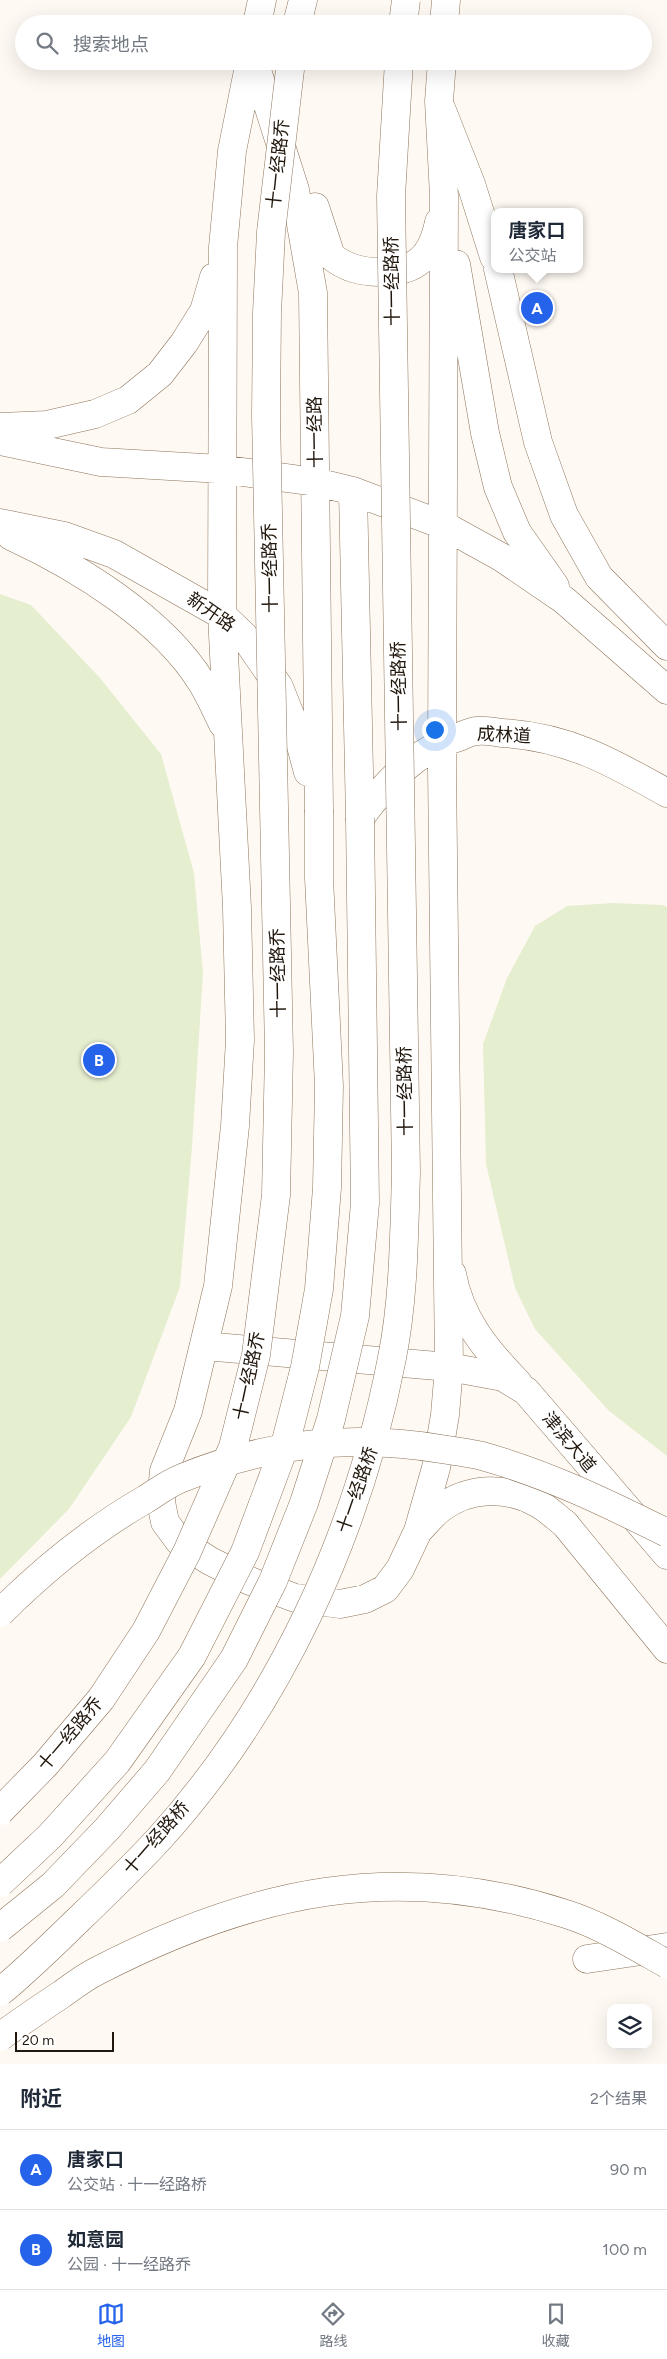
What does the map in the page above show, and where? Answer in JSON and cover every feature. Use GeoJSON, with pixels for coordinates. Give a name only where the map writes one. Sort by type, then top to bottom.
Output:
{"type":"FeatureCollection","features":[{"type":"Feature","properties":{"kind":"main road"},"geometry":{"type":"LineString","coordinates":[[259,15],[262,0]]}},
{"type":"Feature","properties":{"kind":"main road"},"geometry":{"type":"LineString","coordinates":[[299,15],[303,0]]}},
{"type":"Feature","properties":{"kind":"main road"},"geometry":{"type":"LineString","coordinates":[[399,0],[405,15]]}},
{"type":"Feature","properties":{"kind":"main road"},"geometry":{"type":"LineString","coordinates":[[404,15],[406,0]]}},
{"type":"Feature","properties":{"kind":"main road"},"geometry":{"type":"LineString","coordinates":[[445,15],[446,0]]}},
{"type":"Feature","properties":{"kind":"main road"},"geometry":{"type":"LineString","coordinates":[[248,70],[232,151],[223,247],[221,469],[222,615],[236,899],[240,1040],[230,1189],[218,1286],[188,1411],[164,1471],[161,1502],[165,1522],[179,1541],[210,1561],[250,1581],[295,1598],[340,1604],[365,1599],[385,1589],[400,1569],[418,1531],[436,1468],[445,1415],[449,1367],[442,742],[444,196],[439,101],[441,70]]}},
{"type":"Feature","properties":{"kind":"main road","name":"十一经路"},"geometry":{"type":"LineString","coordinates":[[258,70],[295,190],[305,238],[313,293],[319,810]]}},
{"type":"Feature","properties":{"kind":"main road"},"geometry":{"type":"LineString","coordinates":[[260,70],[275,100],[305,174],[331,256],[340,263],[352,269],[367,272],[400,272],[412,268],[430,248],[437,234],[444,196]]}},
{"type":"Feature","properties":{"kind":"main road","name":"十一经路乔"},"geometry":{"type":"LineString","coordinates":[[0,1811],[45,1765],[101,1699],[146,1631],[187,1552],[232,1447],[256,1355],[276,1194],[279,1052],[266,415],[267,313],[272,215],[290,70]]}},
{"type":"Feature","properties":{"kind":"main road","name":"十一经路桥"},"geometry":{"type":"LineString","coordinates":[[0,1992],[116,1883],[159,1839],[241,1734],[284,1662],[346,1526],[374,1439],[392,1356],[403,1269],[406,1173],[391,196],[398,70]]}},
{"type":"Feature","properties":{"kind":"main road"},"geometry":{"type":"LineString","coordinates":[[426,70],[471,184],[491,247]]}},
{"type":"Feature","properties":{"kind":"main road"},"geometry":{"type":"LineString","coordinates":[[444,196],[485,433],[498,487],[517,532],[564,600]]}},
{"type":"Feature","properties":{"kind":"main road"},"geometry":{"type":"LineString","coordinates":[[0,427],[47,426],[95,414],[128,400],[160,374],[204,311],[223,247]]}},
{"type":"Feature","properties":{"kind":"main road"},"geometry":{"type":"LineString","coordinates":[[499,273],[538,442],[564,515],[600,577],[667,646]]}},
{"type":"Feature","properties":{"kind":"main road"},"geometry":{"type":"LineString","coordinates":[[0,441],[101,462],[221,469],[316,482],[354,491],[443,525],[501,557],[564,600],[667,690]]}},
{"type":"Feature","properties":{"kind":"main road"},"geometry":{"type":"LineString","coordinates":[[0,1928],[53,1885],[107,1830],[156,1771],[234,1659],[273,1581],[304,1503],[345,1366],[355,1316],[364,1203],[354,491]]}},
{"type":"Feature","properties":{"kind":"main road","name":"新开路"},"geometry":{"type":"LineString","coordinates":[[0,523],[64,536],[114,554],[222,615],[244,636],[279,687],[298,735],[319,810]]}},
{"type":"Feature","properties":{"kind":"main road"},"geometry":{"type":"LineString","coordinates":[[0,531],[39,549],[103,587],[158,633],[181,655],[202,682],[228,734]]}},
{"type":"Feature","properties":{"kind":"main road","name":"成林道"},"geometry":{"type":"LineString","coordinates":[[360,818],[387,783],[411,761],[442,742],[477,731],[519,734],[561,741],[608,760],[667,792]]}},
{"type":"Feature","properties":{"kind":"main road"},"geometry":{"type":"LineString","coordinates":[[0,1883],[50,1836],[117,1762],[192,1656],[245,1552],[285,1446],[306,1367],[319,1289],[327,1188],[329,1086],[319,810]]}},
{"type":"Feature","properties":{"kind":"main road"},"geometry":{"type":"LineString","coordinates":[[448,1255],[454,1286],[469,1323],[497,1360],[526,1391]]}},
{"type":"Feature","properties":{"kind":"main road","name":"津滨大道"},"geometry":{"type":"LineString","coordinates":[[204,1346],[449,1367],[503,1377],[526,1391],[667,1556]]}},
{"type":"Feature","properties":{"kind":"main road"},"geometry":{"type":"LineString","coordinates":[[0,1613],[32,1581],[71,1549],[117,1515],[180,1478],[250,1454],[306,1444],[344,1440],[407,1443],[480,1456],[534,1472],[593,1496],[667,1533]]}},
{"type":"Feature","properties":{"kind":"main road"},"geometry":{"type":"LineString","coordinates":[[418,1531],[440,1508],[462,1496],[486,1490],[512,1493],[537,1503],[564,1524],[667,1649]]}},
{"type":"Feature","properties":{"kind":"main road"},"geometry":{"type":"LineString","coordinates":[[0,2037],[104,1968],[238,1910],[322,1891],[370,1886],[432,1887],[492,1893],[567,1914],[620,1938],[667,1964]]}},
{"type":"Feature","properties":{"kind":"main road"},"geometry":{"type":"LineString","coordinates":[[587,1959],[667,1947]]}},
{"type":"Feature","properties":{"kind":"green space"},"geometry":{"type":"Polygon","coordinates":[[[0,594],[31,605],[100,678],[161,754],[194,873],[203,973],[192,1147],[180,1287],[131,1417],[69,1509],[0,1579],[0,594]]]}},
{"type":"Feature","properties":{"kind":"green space"},"geometry":{"type":"Polygon","coordinates":[[[613,903],[663,905],[667,907],[667,1456],[608,1410],[535,1329],[515,1288],[486,1164],[483,1044],[507,978],[535,926],[567,906],[613,903]]]}},
{"type":"Feature","properties":{"kind":"place","name":"唐家口"},"geometry":{"type":"Point","coordinates":[537,308]}},
{"type":"Feature","properties":{"kind":"place","name":"如意园"},"geometry":{"type":"Point","coordinates":[99,1060]}}]}
